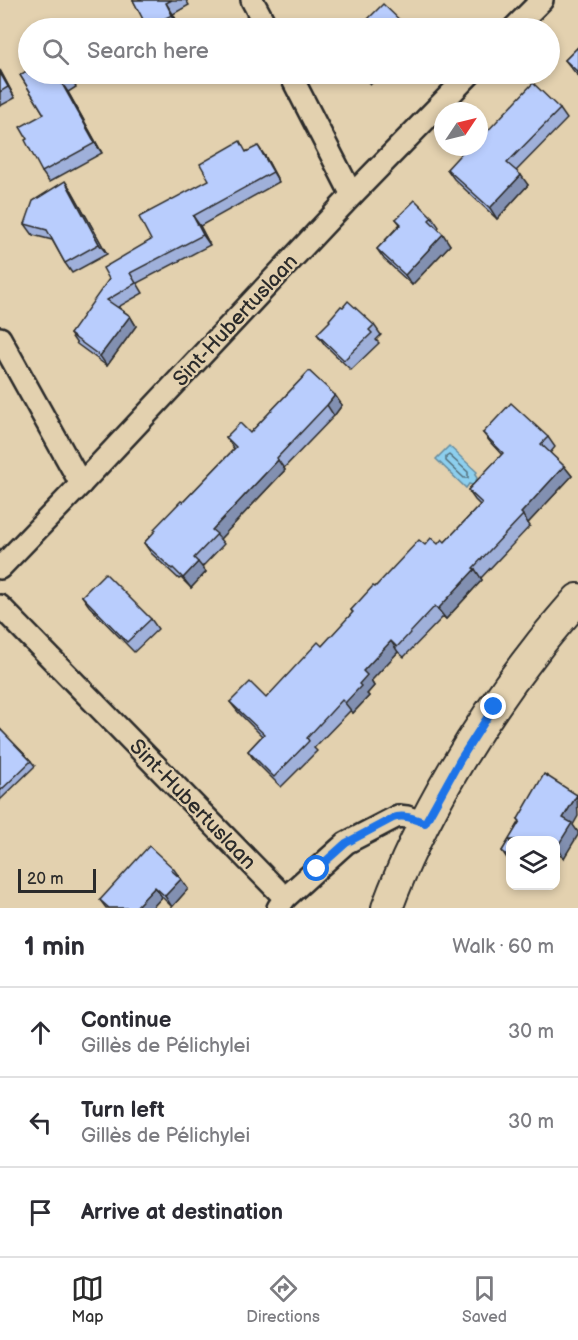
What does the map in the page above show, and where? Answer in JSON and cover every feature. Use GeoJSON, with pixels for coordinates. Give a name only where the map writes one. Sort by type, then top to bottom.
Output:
{"type":"FeatureCollection","features":[{"type":"Feature","properties":{"kind":"main road"},"geometry":{"type":"LineString","coordinates":[[387,908],[425,823],[460,760],[536,648],[578,599]]}},
{"type":"Feature","properties":{"kind":"street"},"geometry":{"type":"LineString","coordinates":[[252,0],[262,18]]}},
{"type":"Feature","properties":{"kind":"street"},"geometry":{"type":"LineString","coordinates":[[524,18],[542,0]]}},
{"type":"Feature","properties":{"kind":"street"},"geometry":{"type":"LineString","coordinates":[[295,84],[352,195]]}},
{"type":"Feature","properties":{"kind":"street","name":"Sint-Hubertuslaan"},"geometry":{"type":"LineString","coordinates":[[0,568],[352,195],[460,84]]}},
{"type":"Feature","properties":{"kind":"street"},"geometry":{"type":"LineString","coordinates":[[0,338],[81,484]]}},
{"type":"Feature","properties":{"kind":"street","name":"Sint-Hubertuslaan"},"geometry":{"type":"LineString","coordinates":[[0,606],[282,903]]}},
{"type":"Feature","properties":{"kind":"street"},"geometry":{"type":"LineString","coordinates":[[282,903],[346,843],[398,816],[425,823]]}},
{"type":"Feature","properties":{"kind":"water"},"geometry":{"type":"Polygon","coordinates":[[[449,446],[477,472],[475,484],[469,484],[466,488],[436,459],[449,446]]]}},
{"type":"Feature","properties":{"kind":"building"},"geometry":{"type":"Polygon","coordinates":[[[133,0],[172,0],[166,3],[172,15],[166,18],[142,18],[133,0]]]}},
{"type":"Feature","properties":{"kind":"building"},"geometry":{"type":"Polygon","coordinates":[[[383,4],[398,18],[369,18],[383,4]]]}},
{"type":"Feature","properties":{"kind":"building"},"geometry":{"type":"Polygon","coordinates":[[[578,47],[578,72],[565,60],[578,47]]]}},
{"type":"Feature","properties":{"kind":"building"},"geometry":{"type":"Polygon","coordinates":[[[0,73],[8,87],[0,92],[0,73]]]}},
{"type":"Feature","properties":{"kind":"building"},"geometry":{"type":"Polygon","coordinates":[[[26,84],[62,84],[95,143],[42,172],[20,127],[44,114],[26,84]]]}},
{"type":"Feature","properties":{"kind":"building"},"geometry":{"type":"Polygon","coordinates":[[[532,84],[560,109],[507,163],[521,175],[490,208],[447,169],[459,156],[488,156],[488,131],[532,84]]]}},
{"type":"Feature","properties":{"kind":"building"},"geometry":{"type":"Polygon","coordinates":[[[240,141],[246,152],[258,146],[273,172],[193,216],[203,235],[130,273],[136,283],[107,300],[130,316],[100,356],[70,334],[109,279],[103,268],[151,240],[139,217],[209,180],[200,164],[240,141]]]}},
{"type":"Feature","properties":{"kind":"building"},"geometry":{"type":"Polygon","coordinates":[[[65,181],[99,244],[65,263],[47,230],[25,224],[33,201],[65,181]]]}},
{"type":"Feature","properties":{"kind":"building"},"geometry":{"type":"Polygon","coordinates":[[[415,200],[432,217],[429,220],[443,234],[405,275],[377,249],[401,224],[396,219],[415,200]]]}},
{"type":"Feature","properties":{"kind":"building"},"geometry":{"type":"Polygon","coordinates":[[[348,301],[374,325],[369,330],[372,333],[344,360],[317,334],[348,301]]]}},
{"type":"Feature","properties":{"kind":"building"},"geometry":{"type":"Polygon","coordinates":[[[309,371],[335,395],[212,530],[217,534],[194,558],[198,562],[183,578],[144,543],[156,530],[154,529],[236,447],[226,437],[240,423],[250,433],[309,371]]]}},
{"type":"Feature","properties":{"kind":"building"},"geometry":{"type":"Polygon","coordinates":[[[511,403],[548,437],[541,444],[564,466],[438,609],[435,606],[397,647],[391,641],[363,671],[367,675],[359,684],[361,686],[345,703],[342,700],[307,738],[309,741],[274,777],[248,751],[264,734],[230,702],[250,682],[266,698],[318,642],[322,646],[353,612],[351,610],[419,540],[425,545],[431,538],[438,544],[442,539],[445,542],[482,503],[468,490],[503,453],[483,433],[511,403]]]}},
{"type":"Feature","properties":{"kind":"building"},"geometry":{"type":"Polygon","coordinates":[[[105,573],[151,619],[127,642],[82,596],[105,573]]]}},
{"type":"Feature","properties":{"kind":"building"},"geometry":{"type":"Polygon","coordinates":[[[0,729],[31,761],[0,791],[0,729]]]}},
{"type":"Feature","properties":{"kind":"building"},"geometry":{"type":"Polygon","coordinates":[[[544,774],[577,795],[563,818],[572,823],[560,842],[560,836],[511,836],[520,821],[518,819],[544,774]]]}},
{"type":"Feature","properties":{"kind":"building"},"geometry":{"type":"Polygon","coordinates":[[[149,846],[173,868],[171,870],[181,879],[165,896],[155,887],[135,908],[109,908],[100,900],[149,846]]]}},
{"type":"Feature","properties":{"kind":"route"},"geometry":{"type":"LineString","coordinates":[[317,869],[346,843],[393,818],[406,817],[425,823],[460,760],[494,707]]}}]}
